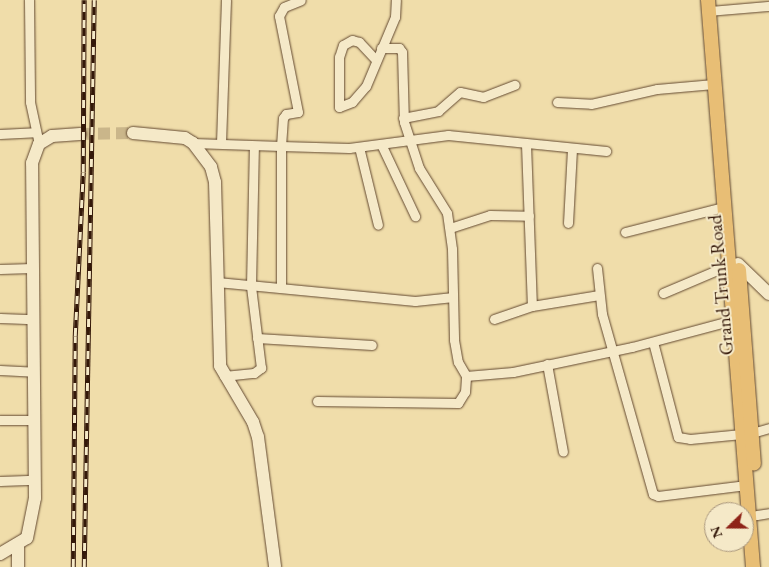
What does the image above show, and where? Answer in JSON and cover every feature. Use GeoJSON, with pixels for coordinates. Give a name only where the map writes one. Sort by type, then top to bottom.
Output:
{"type":"FeatureCollection","features":[{"type":"Feature","properties":{"kind":"main road"},"geometry":{"type":"LineString","coordinates":[[713,5],[714,84],[724,207],[734,265],[733,320],[747,433],[746,485],[753,567]]}},
{"type":"Feature","properties":{"kind":"main road","name":"Grand Trunk Road"},"geometry":{"type":"LineString","coordinates":[[713,5],[747,433],[763,514],[761,567]]}},
{"type":"Feature","properties":{"kind":"street"},"geometry":{"type":"LineString","coordinates":[[0,554],[18,546],[27,538],[33,520],[34,372],[31,185],[32,163],[37,138],[30,102],[29,0]]}},
{"type":"Feature","properties":{"kind":"street"},"geometry":{"type":"LineString","coordinates":[[221,143],[226,0]]}},
{"type":"Feature","properties":{"kind":"street"},"geometry":{"type":"LineString","coordinates":[[281,288],[281,146],[283,118],[286,114],[298,112],[279,16],[284,7],[301,0]]}},
{"type":"Feature","properties":{"kind":"street"},"geometry":{"type":"LineString","coordinates":[[376,60],[359,42],[352,40],[343,45],[339,57],[339,107],[360,95],[376,60],[395,17],[396,0]]}},
{"type":"Feature","properties":{"kind":"street"},"geometry":{"type":"LineString","coordinates":[[713,5],[769,6]]}},
{"type":"Feature","properties":{"kind":"street"},"geometry":{"type":"LineString","coordinates":[[317,401],[458,403],[465,392],[466,376],[458,362],[451,297],[450,228],[447,213],[425,179],[403,118],[402,52],[399,48],[381,48]]}},
{"type":"Feature","properties":{"kind":"street"},"geometry":{"type":"LineString","coordinates":[[557,102],[590,104],[657,90],[714,84]]}},
{"type":"Feature","properties":{"kind":"street"},"geometry":{"type":"LineString","coordinates":[[403,118],[438,111],[460,92],[483,97],[515,85]]}},
{"type":"Feature","properties":{"kind":"street"},"geometry":{"type":"LineString","coordinates":[[133,133],[177,136],[193,143],[221,143],[254,147],[359,147],[411,140],[466,136],[526,144],[606,151]]}},
{"type":"Feature","properties":{"kind":"street"},"geometry":{"type":"LineString","coordinates":[[0,134],[37,138],[80,134]]}},
{"type":"Feature","properties":{"kind":"street"},"geometry":{"type":"LineString","coordinates":[[193,143],[211,167],[215,182],[217,349],[224,376],[254,422],[258,437],[275,567]]}},
{"type":"Feature","properties":{"kind":"street"},"geometry":{"type":"LineString","coordinates":[[380,144],[415,216]]}},
{"type":"Feature","properties":{"kind":"street"},"geometry":{"type":"LineString","coordinates":[[526,144],[532,306]]}},
{"type":"Feature","properties":{"kind":"street"},"geometry":{"type":"LineString","coordinates":[[224,376],[259,372],[262,363],[251,286],[254,147]]}},
{"type":"Feature","properties":{"kind":"street"},"geometry":{"type":"LineString","coordinates":[[359,147],[378,225]]}},
{"type":"Feature","properties":{"kind":"street"},"geometry":{"type":"LineString","coordinates":[[568,223],[572,148]]}},
{"type":"Feature","properties":{"kind":"street"},"geometry":{"type":"LineString","coordinates":[[624,232],[724,207]]}},
{"type":"Feature","properties":{"kind":"street"},"geometry":{"type":"LineString","coordinates":[[450,228],[490,215],[529,216]]}},
{"type":"Feature","properties":{"kind":"street"},"geometry":{"type":"LineString","coordinates":[[663,292],[734,265],[769,294]]}},
{"type":"Feature","properties":{"kind":"street"},"geometry":{"type":"LineString","coordinates":[[0,269],[32,268]]}},
{"type":"Feature","properties":{"kind":"street"},"geometry":{"type":"LineString","coordinates":[[597,268],[599,295],[612,350],[653,494],[658,496],[746,485]]}},
{"type":"Feature","properties":{"kind":"street"},"geometry":{"type":"LineString","coordinates":[[217,282],[415,301],[451,297]]}},
{"type":"Feature","properties":{"kind":"street"},"geometry":{"type":"LineString","coordinates":[[494,319],[532,306],[599,295]]}},
{"type":"Feature","properties":{"kind":"street"},"geometry":{"type":"LineString","coordinates":[[0,318],[33,318]]}},
{"type":"Feature","properties":{"kind":"street"},"geometry":{"type":"LineString","coordinates":[[466,376],[487,376],[653,342],[733,320]]}},
{"type":"Feature","properties":{"kind":"street"},"geometry":{"type":"LineString","coordinates":[[257,338],[372,345]]}},
{"type":"Feature","properties":{"kind":"street"},"geometry":{"type":"LineString","coordinates":[[653,342],[678,437],[690,439],[747,433],[769,428]]}},
{"type":"Feature","properties":{"kind":"street"},"geometry":{"type":"LineString","coordinates":[[547,364],[563,452]]}},
{"type":"Feature","properties":{"kind":"street"},"geometry":{"type":"LineString","coordinates":[[0,370],[34,372]]}},
{"type":"Feature","properties":{"kind":"street"},"geometry":{"type":"LineString","coordinates":[[0,420],[33,420]]}},
{"type":"Feature","properties":{"kind":"street"},"geometry":{"type":"LineString","coordinates":[[0,481],[34,480]]}},
{"type":"Feature","properties":{"kind":"street"},"geometry":{"type":"LineString","coordinates":[[18,546],[18,567]]}},
{"type":"Feature","properties":{"kind":"tunnel"},"geometry":{"type":"LineString","coordinates":[[80,134],[133,133]]}},
{"type":"Feature","properties":{"kind":"railway"},"geometry":{"type":"LineString","coordinates":[[73,567],[75,336],[83,172],[84,0]]}},
{"type":"Feature","properties":{"kind":"railway"},"geometry":{"type":"LineString","coordinates":[[84,567],[94,0]]}}]}
